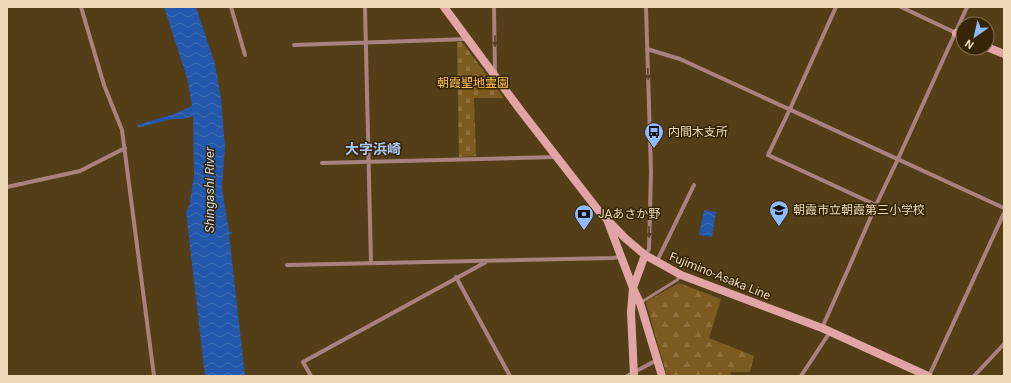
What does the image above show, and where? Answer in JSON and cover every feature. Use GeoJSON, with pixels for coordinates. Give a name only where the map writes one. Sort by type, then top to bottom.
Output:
{"type":"FeatureCollection","features":[{"type":"Feature","properties":{"kind":"main road","name":"Fujimino-Asaka Line"},"geometry":{"type":"LineString","coordinates":[[444,7],[556,157],[608,221],[645,255],[655,262],[681,275],[822,328],[928,376]]}},
{"type":"Feature","properties":{"kind":"main road"},"geometry":{"type":"LineString","coordinates":[[608,221],[620,257],[640,303],[662,376]]}},
{"type":"Feature","properties":{"kind":"main road"},"geometry":{"type":"LineString","coordinates":[[632,375],[631,312],[633,288],[645,255]]}},
{"type":"Feature","properties":{"kind":"street"},"geometry":{"type":"LineString","coordinates":[[81,7],[104,85],[122,130],[154,376]]}},
{"type":"Feature","properties":{"kind":"street"},"geometry":{"type":"LineString","coordinates":[[231,7],[245,55]]}},
{"type":"Feature","properties":{"kind":"street"},"geometry":{"type":"LineString","coordinates":[[364,7],[371,263]]}},
{"type":"Feature","properties":{"kind":"street"},"geometry":{"type":"LineString","coordinates":[[494,7],[495,75]]}},
{"type":"Feature","properties":{"kind":"street"},"geometry":{"type":"LineString","coordinates":[[645,255],[649,249],[650,172],[646,7]]}},
{"type":"Feature","properties":{"kind":"street"},"geometry":{"type":"LineString","coordinates":[[836,7],[768,155],[876,205]]}},
{"type":"Feature","properties":{"kind":"street"},"geometry":{"type":"LineString","coordinates":[[901,7],[955,32]]}},
{"type":"Feature","properties":{"kind":"street"},"geometry":{"type":"LineString","coordinates":[[294,45],[468,39]]}},
{"type":"Feature","properties":{"kind":"street"},"geometry":{"type":"LineString","coordinates":[[822,328],[876,205],[955,42]]}},
{"type":"Feature","properties":{"kind":"street"},"geometry":{"type":"LineString","coordinates":[[647,49],[680,59],[1004,208]]}},
{"type":"Feature","properties":{"kind":"street"},"geometry":{"type":"LineString","coordinates":[[7,187],[80,171],[125,148]]}},
{"type":"Feature","properties":{"kind":"street"},"geometry":{"type":"LineString","coordinates":[[322,163],[556,157]]}},
{"type":"Feature","properties":{"kind":"street"},"geometry":{"type":"LineString","coordinates":[[655,262],[659,258],[694,185]]}},
{"type":"Feature","properties":{"kind":"street"},"geometry":{"type":"LineString","coordinates":[[928,376],[1004,213]]}},
{"type":"Feature","properties":{"kind":"street"},"geometry":{"type":"LineString","coordinates":[[287,265],[620,257]]}},
{"type":"Feature","properties":{"kind":"street"},"geometry":{"type":"LineString","coordinates":[[311,376],[303,362],[489,260]]}},
{"type":"Feature","properties":{"kind":"street"},"geometry":{"type":"LineString","coordinates":[[456,277],[510,376]]}},
{"type":"Feature","properties":{"kind":"street"},"geometry":{"type":"LineString","coordinates":[[801,376],[830,332]]}},
{"type":"Feature","properties":{"kind":"street"},"geometry":{"type":"LineString","coordinates":[[974,376],[1004,344]]}},
{"type":"Feature","properties":{"kind":"street"},"geometry":{"type":"LineString","coordinates":[[632,375],[657,360]]}},
{"type":"Feature","properties":{"kind":"lane"},"geometry":{"type":"LineString","coordinates":[[640,303],[677,280],[681,275]]}},
{"type":"Feature","properties":{"kind":"green space","name":"朝霞聖地霊園"},"geometry":{"type":"Polygon","coordinates":[[[457,42],[462,42],[504,98],[474,98],[476,156],[459,157],[457,42]]]}},
{"type":"Feature","properties":{"kind":"green space"},"geometry":{"type":"Polygon","coordinates":[[[679,283],[721,299],[709,338],[754,356],[750,372],[731,372],[730,376],[667,376],[646,303],[679,283]]]}},
{"type":"Feature","properties":{"kind":"water","name":"Shingashi River"},"geometry":{"type":"Polygon","coordinates":[[[164,7],[196,7],[215,64],[221,99],[225,147],[222,188],[229,232],[232,232],[229,234],[245,376],[205,376],[186,212],[190,203],[194,174],[193,116],[182,119],[172,119],[140,127],[137,125],[174,114],[192,106],[187,78],[164,7]]]}},
{"type":"Feature","properties":{"kind":"water"},"geometry":{"type":"Polygon","coordinates":[[[704,210],[716,212],[712,237],[699,235],[704,210]]]}},
{"type":"Feature","properties":{"kind":"place","name":"内間木支所"},"geometry":{"type":"Point","coordinates":[654,149]}},
{"type":"Feature","properties":{"kind":"place","name":"朝霞市立朝霞第三小学校"},"geometry":{"type":"Point","coordinates":[779,227]}},
{"type":"Feature","properties":{"kind":"place","name":"JAあさか野"},"geometry":{"type":"Point","coordinates":[584,231]}},
{"type":"Feature","properties":{"kind":"district","name":"大字浜崎"},"geometry":{"type":"Point","coordinates":[373,149]}}]}
